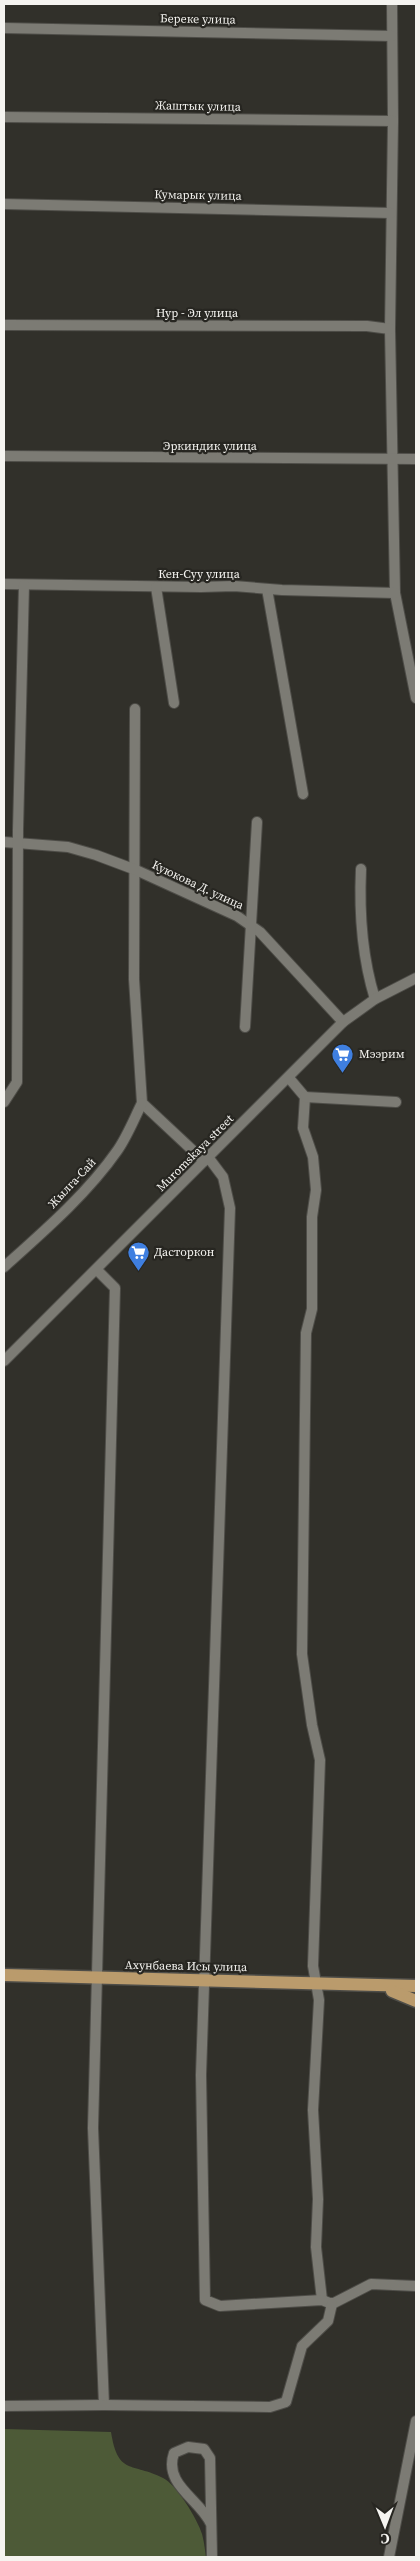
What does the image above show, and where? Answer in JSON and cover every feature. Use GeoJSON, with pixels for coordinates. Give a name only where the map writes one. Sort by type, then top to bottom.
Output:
{"type":"FeatureCollection","features":[{"type":"Feature","properties":{"kind":"main road","name":"Ахунбаева Исы улица"},"geometry":{"type":"LineString","coordinates":[[4,1975],[416,1986]]}},
{"type":"Feature","properties":{"kind":"main road","name":"Ахунбаева Исы улица"},"geometry":{"type":"LineString","coordinates":[[367,1986],[393,1991],[416,2001]]}},
{"type":"Feature","properties":{"kind":"street"},"geometry":{"type":"LineString","coordinates":[[392,4],[393,121],[390,329],[394,592],[416,698]]}},
{"type":"Feature","properties":{"kind":"street","name":"Береке улица"},"geometry":{"type":"LineString","coordinates":[[4,28],[392,36]]}},
{"type":"Feature","properties":{"kind":"street","name":"Жаштык улица"},"geometry":{"type":"LineString","coordinates":[[4,117],[393,121]]}},
{"type":"Feature","properties":{"kind":"street","name":"Кумарык улица"},"geometry":{"type":"LineString","coordinates":[[4,204],[392,213]]}},
{"type":"Feature","properties":{"kind":"street","name":"Нур - Эл улица"},"geometry":{"type":"LineString","coordinates":[[4,325],[357,326],[390,329]]}},
{"type":"Feature","properties":{"kind":"street","name":"Эркиндик улица"},"geometry":{"type":"LineString","coordinates":[[4,456],[416,459]]}},
{"type":"Feature","properties":{"kind":"street","name":"Кен-Суу улица"},"geometry":{"type":"LineString","coordinates":[[4,584],[156,587],[234,586],[267,589],[394,592]]}},
{"type":"Feature","properties":{"kind":"street"},"geometry":{"type":"LineString","coordinates":[[4,1102],[17,1082],[18,842],[24,585]]}},
{"type":"Feature","properties":{"kind":"street"},"geometry":{"type":"LineString","coordinates":[[156,587],[174,703]]}},
{"type":"Feature","properties":{"kind":"street"},"geometry":{"type":"LineString","coordinates":[[267,589],[303,794]]}},
{"type":"Feature","properties":{"kind":"street"},"geometry":{"type":"LineString","coordinates":[[135,709],[136,870],[134,979],[142,1103],[206,1159],[223,1178],[230,1208],[206,1980],[201,2074],[205,2300],[220,2306],[327,2302],[371,2284],[416,2286]]}},
{"type":"Feature","properties":{"kind":"street"},"geometry":{"type":"LineString","coordinates":[[245,1027],[257,822]]}},
{"type":"Feature","properties":{"kind":"street","name":"Куюкова Д. улица"},"geometry":{"type":"LineString","coordinates":[[4,842],[68,846],[136,870],[237,916],[260,932],[343,1022]]}},
{"type":"Feature","properties":{"kind":"street"},"geometry":{"type":"LineString","coordinates":[[361,869],[362,933],[366,970],[376,999]]}},
{"type":"Feature","properties":{"kind":"street","name":"Muromskaya street"},"geometry":{"type":"LineString","coordinates":[[4,1361],[343,1022],[376,999],[416,978]]}},
{"type":"Feature","properties":{"kind":"street"},"geometry":{"type":"LineString","coordinates":[[4,2406],[270,2407],[286,2402],[302,2346],[328,2321],[327,2302],[316,2247],[318,2199],[313,2110],[319,2000],[313,1966],[320,1760],[312,1725],[302,1654],[306,1333],[312,1308],[312,1217],[316,1190],[313,1157],[303,1128],[304,1098],[289,1078]]}},
{"type":"Feature","properties":{"kind":"street"},"geometry":{"type":"LineString","coordinates":[[304,1098],[396,1102]]}},
{"type":"Feature","properties":{"kind":"street","name":"Жылга-Сай"},"geometry":{"type":"LineString","coordinates":[[4,1267],[97,1176],[118,1150],[142,1103]]}},
{"type":"Feature","properties":{"kind":"street"},"geometry":{"type":"LineString","coordinates":[[97,1270],[115,1288],[95,1977],[93,2128],[104,2405]]}},
{"type":"Feature","properties":{"kind":"street"},"geometry":{"type":"LineString","coordinates":[[389,2557],[416,2421]]}},
{"type":"Feature","properties":{"kind":"street"},"geometry":{"type":"LineString","coordinates":[[211,2524],[196,2501],[180,2489],[174,2474],[172,2460],[174,2453],[188,2447],[204,2449],[210,2458],[212,2557]]}},
{"type":"Feature","properties":{"kind":"green space"},"geometry":{"type":"Polygon","coordinates":[[[4,2429],[111,2432],[114,2446],[122,2462],[128,2466],[163,2478],[174,2487],[200,2528],[206,2557],[4,2557],[4,2429]]]}},
{"type":"Feature","properties":{"kind":"place","name":"Мээрим"},"geometry":{"type":"Point","coordinates":[343,1073]}},
{"type":"Feature","properties":{"kind":"place","name":"Дасторкон"},"geometry":{"type":"Point","coordinates":[138,1271]}}]}
